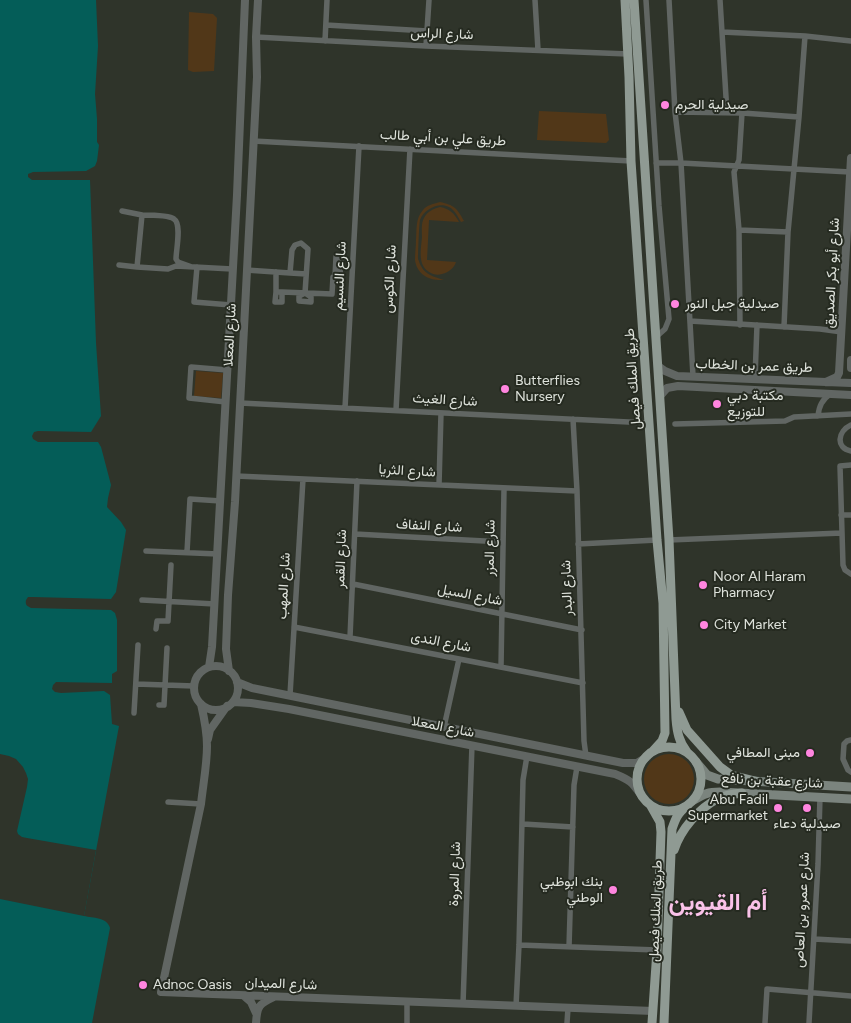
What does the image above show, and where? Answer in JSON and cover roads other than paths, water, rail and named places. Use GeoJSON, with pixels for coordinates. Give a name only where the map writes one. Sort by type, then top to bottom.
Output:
{"type":"FeatureCollection","features":[{"type":"Feature","properties":{"kind":"main road","name":"طريق الملك فيصل"},"geometry":{"type":"LineString","coordinates":[[625,0],[630,77],[632,161],[662,603],[666,719],[665,733],[662,741],[649,754]]}},
{"type":"Feature","properties":{"kind":"main road","name":"طريق الملك فيصل"},"geometry":{"type":"LineString","coordinates":[[634,0],[669,540],[676,719],[678,736],[687,752]]}},
{"type":"Feature","properties":{"kind":"main road"},"geometry":{"type":"LineString","coordinates":[[628,54],[632,54],[634,58],[639,119],[644,149]]}},
{"type":"Feature","properties":{"kind":"main road"},"geometry":{"type":"LineString","coordinates":[[676,702],[686,730],[720,767],[731,775],[759,782]]}},
{"type":"Feature","properties":{"kind":"main road"},"geometry":{"type":"LineString","coordinates":[[660,748],[679,748],[687,752],[696,762],[700,771],[699,791],[691,802],[679,810],[660,810],[651,806],[641,795],[638,785],[637,775],[640,765],[649,754],[660,748]]}},
{"type":"Feature","properties":{"kind":"main road","name":"شارع عقبة بن نافع"},"geometry":{"type":"LineString","coordinates":[[696,762],[707,775],[718,779],[851,787]]}},
{"type":"Feature","properties":{"kind":"main road"},"geometry":{"type":"LineString","coordinates":[[818,785],[819,797]]}},
{"type":"Feature","properties":{"kind":"main road","name":"شارع عقبة بن نافع"},"geometry":{"type":"LineString","coordinates":[[691,802],[710,792],[851,799]]}},
{"type":"Feature","properties":{"kind":"main road"},"geometry":{"type":"LineString","coordinates":[[672,860],[681,835],[688,824],[700,812],[720,798],[742,793]]}},
{"type":"Feature","properties":{"kind":"main road","name":"طريق الملك فيصل"},"geometry":{"type":"LineString","coordinates":[[664,1023],[672,829],[679,812],[691,802]]}},
{"type":"Feature","properties":{"kind":"main road","name":"طريق الملك فيصل"},"geometry":{"type":"LineString","coordinates":[[651,806],[660,822],[661,832],[657,950],[652,1023]]}},
{"type":"Feature","properties":{"kind":"street","name":"شارع المعلا"},"geometry":{"type":"LineString","coordinates":[[209,667],[212,648],[221,501],[245,0]]}},
{"type":"Feature","properties":{"kind":"street","name":"شارع المعلا"},"geometry":{"type":"LineString","coordinates":[[229,671],[226,649],[228,595],[257,77],[256,37],[258,0]]}},
{"type":"Feature","properties":{"kind":"street"},"geometry":{"type":"LineString","coordinates":[[325,41],[328,0]]}},
{"type":"Feature","properties":{"kind":"street"},"geometry":{"type":"LineString","coordinates":[[426,46],[428,0]]}},
{"type":"Feature","properties":{"kind":"street"},"geometry":{"type":"LineString","coordinates":[[535,0],[538,50]]}},
{"type":"Feature","properties":{"kind":"street"},"geometry":{"type":"LineString","coordinates":[[646,0],[656,163],[669,319],[665,329],[656,337]]}},
{"type":"Feature","properties":{"kind":"street"},"geometry":{"type":"LineString","coordinates":[[669,0],[681,162],[693,376]]}},
{"type":"Feature","properties":{"kind":"street"},"geometry":{"type":"LineString","coordinates":[[720,0],[727,113]]}},
{"type":"Feature","properties":{"kind":"street"},"geometry":{"type":"LineString","coordinates":[[326,25],[427,31]]}},
{"type":"Feature","properties":{"kind":"street"},"geometry":{"type":"LineString","coordinates":[[722,32],[805,36],[851,41]]}},
{"type":"Feature","properties":{"kind":"street"},"geometry":{"type":"LineString","coordinates":[[784,327],[788,232],[805,36]]}},
{"type":"Feature","properties":{"kind":"street","name":"شارع الراس"},"geometry":{"type":"LineString","coordinates":[[256,37],[628,54]]}},
{"type":"Feature","properties":{"kind":"street"},"geometry":{"type":"LineString","coordinates":[[676,112],[742,113],[799,117]]}},
{"type":"Feature","properties":{"kind":"street"},"geometry":{"type":"LineString","coordinates":[[740,325],[739,230],[734,172],[739,160],[742,113]]}},
{"type":"Feature","properties":{"kind":"street"},"geometry":{"type":"LineString","coordinates":[[239,140],[242,151],[239,207],[243,212],[249,208]]}},
{"type":"Feature","properties":{"kind":"street","name":"طريق علي بن أبي طالب"},"geometry":{"type":"LineString","coordinates":[[253,141],[632,161]]}},
{"type":"Feature","properties":{"kind":"street","name":"شارع النسيم"},"geometry":{"type":"LineString","coordinates":[[345,408],[359,146]]}},
{"type":"Feature","properties":{"kind":"street","name":"شارع الكوس"},"geometry":{"type":"LineString","coordinates":[[396,410],[410,149]]}},
{"type":"Feature","properties":{"kind":"street","name":"شارع أبو بكر الصديق"},"geometry":{"type":"LineString","coordinates":[[826,382],[837,377],[840,373],[851,158]]}},
{"type":"Feature","properties":{"kind":"street"},"geometry":{"type":"LineString","coordinates":[[656,163],[681,162],[850,172]]}},
{"type":"Feature","properties":{"kind":"street"},"geometry":{"type":"LineString","coordinates":[[122,211],[173,218],[177,221],[179,227],[176,259],[178,262],[194,267]]}},
{"type":"Feature","properties":{"kind":"street"},"geometry":{"type":"LineString","coordinates":[[848,213],[850,227],[849,260],[851,262]]}},
{"type":"Feature","properties":{"kind":"street"},"geometry":{"type":"LineString","coordinates":[[137,267],[142,215]]}},
{"type":"Feature","properties":{"kind":"street"},"geometry":{"type":"LineString","coordinates":[[739,230],[788,232]]}},
{"type":"Feature","properties":{"kind":"street"},"geometry":{"type":"LineString","coordinates":[[290,273],[292,250],[301,243],[308,249],[305,293]]}},
{"type":"Feature","properties":{"kind":"street"},"geometry":{"type":"LineString","coordinates":[[119,265],[168,269],[176,266],[306,274]]}},
{"type":"Feature","properties":{"kind":"street"},"geometry":{"type":"LineString","coordinates":[[194,267],[194,302],[231,304]]}},
{"type":"Feature","properties":{"kind":"street"},"geometry":{"type":"LineString","coordinates":[[276,272],[279,292],[332,294],[333,277],[335,277]]}},
{"type":"Feature","properties":{"kind":"street"},"geometry":{"type":"LineString","coordinates":[[690,321],[842,332]]}},
{"type":"Feature","properties":{"kind":"street"},"geometry":{"type":"LineString","coordinates":[[755,378],[757,325]]}},
{"type":"Feature","properties":{"kind":"street"},"geometry":{"type":"LineString","coordinates":[[851,360],[851,368]]}},
{"type":"Feature","properties":{"kind":"street","name":"طريق عمر بن الخطاب"},"geometry":{"type":"LineString","coordinates":[[658,366],[673,375],[851,383]]}},
{"type":"Feature","properties":{"kind":"street"},"geometry":{"type":"LineString","coordinates":[[226,402],[189,398],[191,367],[227,370]]}},
{"type":"Feature","properties":{"kind":"street"},"geometry":{"type":"LineString","coordinates":[[737,378],[734,382],[734,386],[737,389]]}},
{"type":"Feature","properties":{"kind":"street","name":"طريق عمر بن الخطاب"},"geometry":{"type":"LineString","coordinates":[[660,396],[667,388],[674,386],[851,396]]}},
{"type":"Feature","properties":{"kind":"street"},"geometry":{"type":"LineString","coordinates":[[812,394],[819,408]]}},
{"type":"Feature","properties":{"kind":"street"},"geometry":{"type":"LineString","coordinates":[[818,416],[823,400],[830,394]]}},
{"type":"Feature","properties":{"kind":"street","name":"شارع الغيث"},"geometry":{"type":"LineString","coordinates":[[240,402],[649,423]]}},
{"type":"Feature","properties":{"kind":"street"},"geometry":{"type":"LineString","coordinates":[[439,485],[441,412]]}},
{"type":"Feature","properties":{"kind":"street"},"geometry":{"type":"LineString","coordinates":[[675,424],[785,421],[793,417],[851,414]]}},
{"type":"Feature","properties":{"kind":"street","name":"شارع البدر"},"geometry":{"type":"LineString","coordinates":[[573,419],[586,756]]}},
{"type":"Feature","properties":{"kind":"street"},"geometry":{"type":"LineString","coordinates":[[850,452],[842,445],[840,438],[843,430],[851,425]]}},
{"type":"Feature","properties":{"kind":"street"},"geometry":{"type":"LineString","coordinates":[[851,465],[840,466],[843,566],[851,574]]}},
{"type":"Feature","properties":{"kind":"street","name":"شارع الثريا"},"geometry":{"type":"LineString","coordinates":[[236,476],[577,492]]}},
{"type":"Feature","properties":{"kind":"street","name":"شارع المهب"},"geometry":{"type":"LineString","coordinates":[[290,695],[302,479]]}},
{"type":"Feature","properties":{"kind":"street","name":"شارع القمر"},"geometry":{"type":"LineString","coordinates":[[350,637],[357,482]]}},
{"type":"Feature","properties":{"kind":"street","name":"شارع المزر"},"geometry":{"type":"LineString","coordinates":[[501,667],[504,489]]}},
{"type":"Feature","properties":{"kind":"street"},"geometry":{"type":"LineString","coordinates":[[188,552],[190,499],[221,501]]}},
{"type":"Feature","properties":{"kind":"street"},"geometry":{"type":"LineString","coordinates":[[841,515],[851,515]]}},
{"type":"Feature","properties":{"kind":"street"},"geometry":{"type":"LineString","coordinates":[[669,540],[842,533]]}},
{"type":"Feature","properties":{"kind":"street","name":"شارع النفاف"},"geometry":{"type":"LineString","coordinates":[[354,534],[503,542]]}},
{"type":"Feature","properties":{"kind":"street"},"geometry":{"type":"LineString","coordinates":[[578,544],[657,540]]}},
{"type":"Feature","properties":{"kind":"street"},"geometry":{"type":"LineString","coordinates":[[146,551],[218,554]]}},
{"type":"Feature","properties":{"kind":"street"},"geometry":{"type":"LineString","coordinates":[[156,628],[157,620],[168,621],[171,565]]}},
{"type":"Feature","properties":{"kind":"street","name":"شارع السيل"},"geometry":{"type":"LineString","coordinates":[[352,584],[582,630]]}},
{"type":"Feature","properties":{"kind":"street"},"geometry":{"type":"LineString","coordinates":[[142,600],[215,604]]}},
{"type":"Feature","properties":{"kind":"street","name":"شارع الندى"},"geometry":{"type":"LineString","coordinates":[[294,627],[583,683]]}},
{"type":"Feature","properties":{"kind":"street"},"geometry":{"type":"LineString","coordinates":[[134,713],[138,645]]}},
{"type":"Feature","properties":{"kind":"street"},"geometry":{"type":"LineString","coordinates":[[159,705],[164,705],[167,648]]}},
{"type":"Feature","properties":{"kind":"street"},"geometry":{"type":"LineString","coordinates":[[444,727],[459,658]]}},
{"type":"Feature","properties":{"kind":"street"},"geometry":{"type":"LineString","coordinates":[[216,666],[223,667],[229,671],[237,682],[238,689],[236,696],[230,704],[221,709],[214,710],[200,704],[194,693],[195,680],[199,674],[209,667],[216,666]]}},
{"type":"Feature","properties":{"kind":"street","name":"شارع المعلا"},"geometry":{"type":"LineString","coordinates":[[237,682],[252,688],[630,764],[637,763],[649,754]]}},
{"type":"Feature","properties":{"kind":"street"},"geometry":{"type":"LineString","coordinates":[[136,684],[194,686]]}},
{"type":"Feature","properties":{"kind":"street","name":"شارع المعلا"},"geometry":{"type":"LineString","coordinates":[[230,704],[251,702],[615,774],[628,779],[634,784],[641,795]]}},
{"type":"Feature","properties":{"kind":"street","name":"شارع الميدان"},"geometry":{"type":"LineString","coordinates":[[200,704],[207,744]]}},
{"type":"Feature","properties":{"kind":"street","name":"شارع الميدان"},"geometry":{"type":"LineString","coordinates":[[230,704],[210,730],[201,804],[161,992],[653,1011]]}},
{"type":"Feature","properties":{"kind":"street"},"geometry":{"type":"LineString","coordinates":[[851,740],[844,744],[843,759],[848,770],[851,772]]}},
{"type":"Feature","properties":{"kind":"street","name":"شارع المروة"},"geometry":{"type":"LineString","coordinates":[[462,1004],[472,745]]}},
{"type":"Feature","properties":{"kind":"street"},"geometry":{"type":"LineString","coordinates":[[516,1006],[523,780],[526,756]]}},
{"type":"Feature","properties":{"kind":"street"},"geometry":{"type":"LineString","coordinates":[[569,947],[574,785],[577,767]]}},
{"type":"Feature","properties":{"kind":"street","name":"شارع عمرو بن العاص"},"geometry":{"type":"LineString","coordinates":[[809,1023],[819,797]]}},
{"type":"Feature","properties":{"kind":"street"},"geometry":{"type":"LineString","coordinates":[[168,802],[201,804]]}},
{"type":"Feature","properties":{"kind":"street"},"geometry":{"type":"LineString","coordinates":[[523,824],[573,827]]}},
{"type":"Feature","properties":{"kind":"street"},"geometry":{"type":"LineString","coordinates":[[814,939],[851,942]]}},
{"type":"Feature","properties":{"kind":"street"},"geometry":{"type":"LineString","coordinates":[[519,945],[657,950]]}},
{"type":"Feature","properties":{"kind":"street"},"geometry":{"type":"LineString","coordinates":[[765,1023],[767,989],[851,996]]}},
{"type":"Feature","properties":{"kind":"street"},"geometry":{"type":"LineString","coordinates":[[244,996],[251,1002],[256,1013],[256,1023]]}},
{"type":"Feature","properties":{"kind":"street"},"geometry":{"type":"LineString","coordinates":[[256,1013],[262,1003],[276,996]]}},
{"type":"Feature","properties":{"kind":"street"},"geometry":{"type":"LineString","coordinates":[[407,1002],[407,1023]]}},
{"type":"Feature","properties":{"kind":"street"},"geometry":{"type":"LineString","coordinates":[[567,1023],[568,1008]]}},
{"type":"Feature","properties":{"kind":"water"},"geometry":{"type":"Polygon","coordinates":[[[0,0],[96,0],[98,46],[95,94],[97,142],[99,145],[97,161],[95,166],[86,171],[33,172],[28,174],[28,177],[32,180],[90,180],[96,343],[101,416],[91,432],[38,431],[34,432],[32,436],[38,442],[98,442],[111,485],[107,507],[126,530],[116,592],[111,599],[28,597],[26,600],[27,605],[31,608],[111,610],[115,613],[117,620],[117,671],[112,674],[112,683],[56,682],[52,689],[55,692],[61,693],[104,691],[110,695],[112,724],[119,726],[84,916],[103,920],[110,928],[92,1023],[0,1023],[0,0]]]}},
{"type":"Feature","properties":{"kind":"place","name":"صيدلية الحرم"},"geometry":{"type":"Point","coordinates":[665,105]}},
{"type":"Feature","properties":{"kind":"place","name":"صيدلية جبل النور"},"geometry":{"type":"Point","coordinates":[675,304]}},
{"type":"Feature","properties":{"kind":"place","name":"Butterflies Nursery"},"geometry":{"type":"Point","coordinates":[505,389]}},
{"type":"Feature","properties":{"kind":"place","name":"مكتبة دبي للتوزيع"},"geometry":{"type":"Point","coordinates":[717,404]}},
{"type":"Feature","properties":{"kind":"place","name":"Noor Al Haram Pharmacy"},"geometry":{"type":"Point","coordinates":[703,585]}},
{"type":"Feature","properties":{"kind":"place","name":"City Market"},"geometry":{"type":"Point","coordinates":[704,625]}},
{"type":"Feature","properties":{"kind":"place","name":"مبنى المطافي"},"geometry":{"type":"Point","coordinates":[810,753]}},
{"type":"Feature","properties":{"kind":"place","name":"Abu Fadil Supermarket"},"geometry":{"type":"Point","coordinates":[778,808]}},
{"type":"Feature","properties":{"kind":"place","name":"صيدلية دعاء"},"geometry":{"type":"Point","coordinates":[807,808]}},
{"type":"Feature","properties":{"kind":"place","name":"بنك ابوظبي الوطني"},"geometry":{"type":"Point","coordinates":[613,890]}},
{"type":"Feature","properties":{"kind":"place","name":"Adnoc Oasis"},"geometry":{"type":"Point","coordinates":[143,985]}},
{"type":"Feature","properties":{"kind":"district","name":"أم القيوين"},"geometry":{"type":"Point","coordinates":[718,903]}}]}
